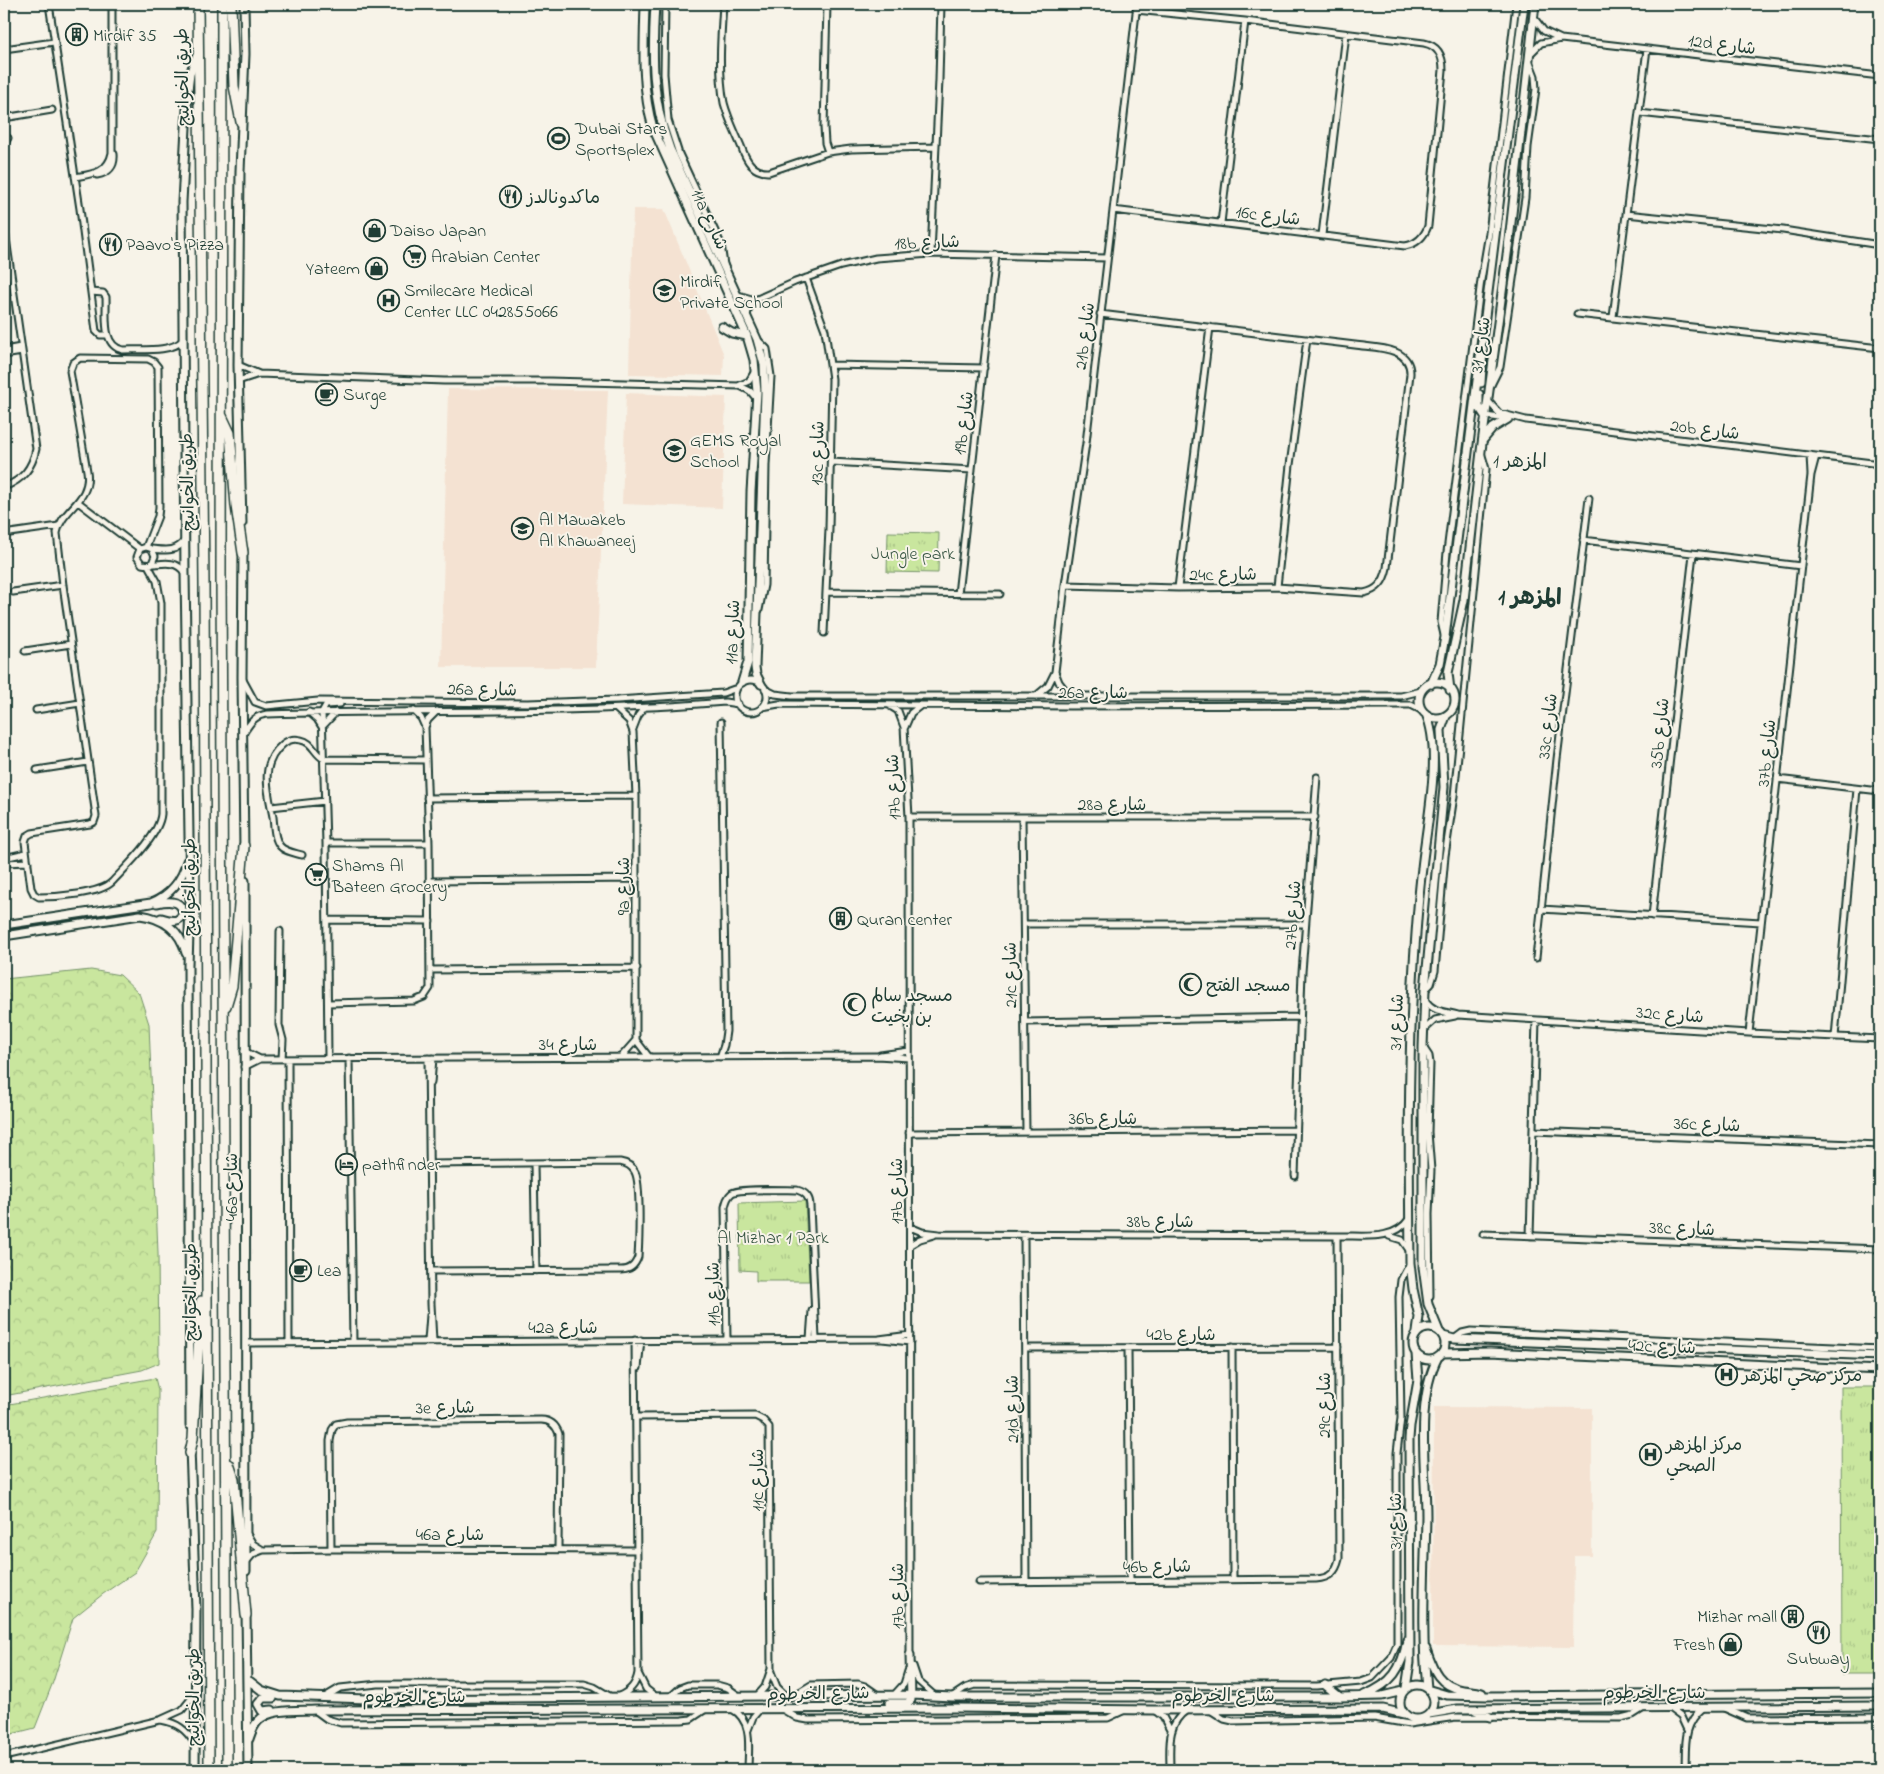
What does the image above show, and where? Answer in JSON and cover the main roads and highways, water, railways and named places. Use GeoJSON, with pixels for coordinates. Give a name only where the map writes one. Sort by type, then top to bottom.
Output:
{"type":"FeatureCollection","features":[{"type":"Feature","properties":{"kind":"highway","name":"طريق الخوانيج"},"geometry":{"type":"LineString","coordinates":[[198,4],[204,583],[209,1770]]}},
{"type":"Feature","properties":{"kind":"highway","name":"طريق الخوانيج"},"geometry":{"type":"LineString","coordinates":[[222,4],[221,414],[227,1770]]}},
{"type":"Feature","properties":{"kind":"highway"},"geometry":{"type":"LineString","coordinates":[[231,4],[234,86],[241,122]]}},
{"type":"Feature","properties":{"kind":"highway"},"geometry":{"type":"LineString","coordinates":[[221,414],[228,425],[230,433],[236,506],[243,553]]}},
{"type":"Feature","properties":{"kind":"highway"},"geometry":{"type":"LineString","coordinates":[[224,1013],[232,986],[244,846]]}},
{"type":"Feature","properties":{"kind":"highway"},"geometry":{"type":"LineString","coordinates":[[190,1453],[206,1246]]}},
{"type":"Feature","properties":{"kind":"highway"},"geometry":{"type":"LineString","coordinates":[[227,1460],[234,1479],[246,1614]]}},
{"type":"Feature","properties":{"kind":"place","name":"Mirdif 35"},"geometry":{"type":"Point","coordinates":[77,35]}},
{"type":"Feature","properties":{"kind":"place","name":"Dubai Stars Sportsplex"},"geometry":{"type":"Point","coordinates":[559,138]}},
{"type":"Feature","properties":{"kind":"place","name":"ماكدونالدز"},"geometry":{"type":"Point","coordinates":[511,197]}},
{"type":"Feature","properties":{"kind":"place","name":"Daiso Japan"},"geometry":{"type":"Point","coordinates":[374,230]}},
{"type":"Feature","properties":{"kind":"place","name":"Paavo's Pizza"},"geometry":{"type":"Point","coordinates":[110,244]}},
{"type":"Feature","properties":{"kind":"place","name":"Arabian Center"},"geometry":{"type":"Point","coordinates":[415,256]}},
{"type":"Feature","properties":{"kind":"place","name":"Yateem"},"geometry":{"type":"Point","coordinates":[376,268]}},
{"type":"Feature","properties":{"kind":"place","name":"Mirdif Private School"},"geometry":{"type":"Point","coordinates":[664,291]}},
{"type":"Feature","properties":{"kind":"place","name":"Smilecare Medical Center LLC 042855066"},"geometry":{"type":"Point","coordinates":[388,300]}},
{"type":"Feature","properties":{"kind":"place","name":"Surge"},"geometry":{"type":"Point","coordinates":[327,394]}},
{"type":"Feature","properties":{"kind":"place","name":"GEMS Royal School"},"geometry":{"type":"Point","coordinates":[674,450]}},
{"type":"Feature","properties":{"kind":"place","name":"Al Mawakeb Al Khawaneej"},"geometry":{"type":"Point","coordinates":[523,529]}},
{"type":"Feature","properties":{"kind":"place","name":"Shams Al Bateen Grocery"},"geometry":{"type":"Point","coordinates":[316,875]}},
{"type":"Feature","properties":{"kind":"place","name":"Quran center"},"geometry":{"type":"Point","coordinates":[841,919]}},
{"type":"Feature","properties":{"kind":"place","name":"مسجد الفتح"},"geometry":{"type":"Point","coordinates":[1190,985]}},
{"type":"Feature","properties":{"kind":"place","name":"مسجد سالم بن بخيت"},"geometry":{"type":"Point","coordinates":[855,1005]}},
{"type":"Feature","properties":{"kind":"place","name":"pathfinder"},"geometry":{"type":"Point","coordinates":[346,1164]}},
{"type":"Feature","properties":{"kind":"place","name":"Lea"},"geometry":{"type":"Point","coordinates":[301,1270]}},
{"type":"Feature","properties":{"kind":"place","name":"مركز صحي المزهر"},"geometry":{"type":"Point","coordinates":[1726,1375]}},
{"type":"Feature","properties":{"kind":"place","name":"مركز المزهر الصحي"},"geometry":{"type":"Point","coordinates":[1650,1454]}},
{"type":"Feature","properties":{"kind":"place","name":"Mizhar mall"},"geometry":{"type":"Point","coordinates":[1793,1616]}},
{"type":"Feature","properties":{"kind":"place","name":"Subway"},"geometry":{"type":"Point","coordinates":[1818,1633]}},
{"type":"Feature","properties":{"kind":"place","name":"Fresh"},"geometry":{"type":"Point","coordinates":[1731,1644]}},
{"type":"Feature","properties":{"kind":"district","name":"المزهر 1"},"geometry":{"type":"Point","coordinates":[1520,460]}},
{"type":"Feature","properties":{"kind":"district","name":"المزهر 1"},"geometry":{"type":"Point","coordinates":[1530,596]}},
{"type":"Feature","properties":{"kind":"park label","name":"Jungle park"},"geometry":{"type":"Point","coordinates":[913,553]}},
{"type":"Feature","properties":{"kind":"park label","name":"Al Mizhar 1 Park"},"geometry":{"type":"Point","coordinates":[773,1237]}}]}
